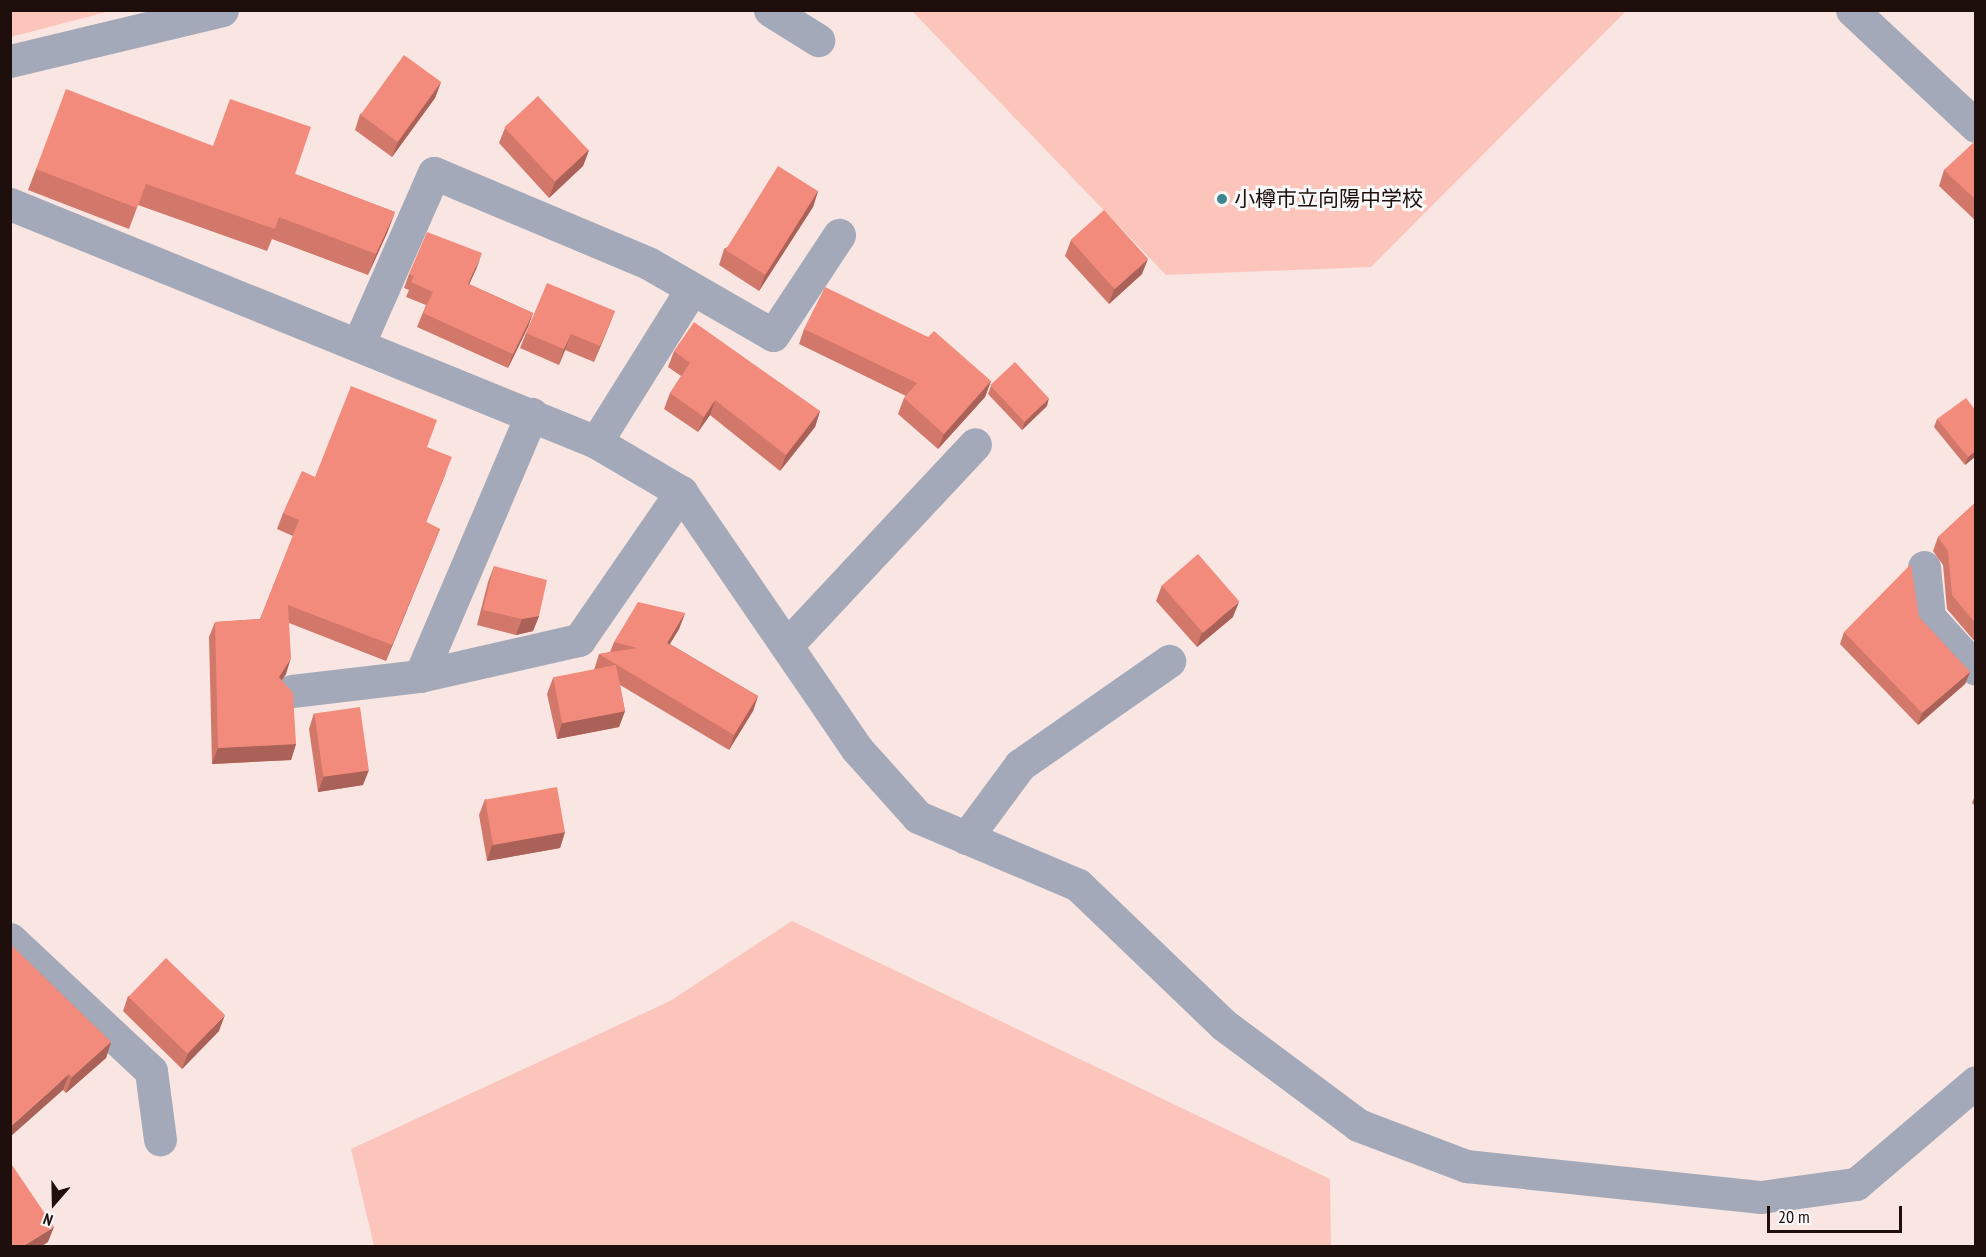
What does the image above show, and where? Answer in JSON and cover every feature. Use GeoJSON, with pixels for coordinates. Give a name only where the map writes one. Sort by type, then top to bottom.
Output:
{"type":"FeatureCollection","features":[{"type":"Feature","properties":{"kind":"street"},"geometry":{"type":"LineString","coordinates":[[10,61],[222,10]]}},
{"type":"Feature","properties":{"kind":"street"},"geometry":{"type":"LineString","coordinates":[[770,10],[818,40]]}},
{"type":"Feature","properties":{"kind":"street"},"geometry":{"type":"LineString","coordinates":[[1852,10],[1976,126]]}},
{"type":"Feature","properties":{"kind":"street"},"geometry":{"type":"LineString","coordinates":[[358,345],[434,173],[648,263],[691,290],[773,335],[839,235]]}},
{"type":"Feature","properties":{"kind":"street"},"geometry":{"type":"LineString","coordinates":[[10,204],[532,414],[596,442],[681,492],[857,749],[918,817],[1078,885],[1224,1025],[1358,1125],[1466,1166],[1761,1197],[1856,1184],[1976,1082]]}},
{"type":"Feature","properties":{"kind":"street"},"geometry":{"type":"LineString","coordinates":[[596,442],[691,290]]}},
{"type":"Feature","properties":{"kind":"street"},"geometry":{"type":"LineString","coordinates":[[420,676],[532,414]]}},
{"type":"Feature","properties":{"kind":"street"},"geometry":{"type":"LineString","coordinates":[[787,645],[975,444]]}},
{"type":"Feature","properties":{"kind":"street"},"geometry":{"type":"LineString","coordinates":[[292,692],[420,676],[579,640],[681,492]]}},
{"type":"Feature","properties":{"kind":"street"},"geometry":{"type":"LineString","coordinates":[[1924,567],[1929,617],[1976,669]]}},
{"type":"Feature","properties":{"kind":"street"},"geometry":{"type":"LineString","coordinates":[[966,838],[1020,765],[1169,661]]}},
{"type":"Feature","properties":{"kind":"street"},"geometry":{"type":"LineString","coordinates":[[10,939],[151,1071],[160,1139]]}},
{"type":"Feature","properties":{"kind":"shaded area"},"geometry":{"type":"Polygon","coordinates":[[[11,10],[110,10],[110,11],[11,37],[11,10]]]}},
{"type":"Feature","properties":{"kind":"shaded area","name":"小樽市立向陽中学校"},"geometry":{"type":"Polygon","coordinates":[[[912,11],[1626,11],[1371,267],[1166,275],[912,11]]]}},
{"type":"Feature","properties":{"kind":"shaded area"},"geometry":{"type":"Polygon","coordinates":[[[792,921],[1330,1179],[1331,1246],[374,1246],[351,1149],[670,1001],[792,921]]]}},
{"type":"Feature","properties":{"kind":"building"},"geometry":{"type":"Polygon","coordinates":[[[404,55],[441,82],[398,142],[361,115],[404,55]]]}},
{"type":"Feature","properties":{"kind":"building"},"geometry":{"type":"Polygon","coordinates":[[[66,89],[213,146],[230,99],[311,127],[295,174],[395,212],[376,254],[279,217],[275,229],[146,184],[137,208],[36,169],[66,89]]]}},
{"type":"Feature","properties":{"kind":"building"},"geometry":{"type":"Polygon","coordinates":[[[538,96],[588,150],[555,181],[504,127],[538,96]]]}},
{"type":"Feature","properties":{"kind":"building"},"geometry":{"type":"Polygon","coordinates":[[[1973,143],[1976,145],[1976,200],[1944,170],[1973,143]]]}},
{"type":"Feature","properties":{"kind":"building"},"geometry":{"type":"Polygon","coordinates":[[[778,166],[818,191],[765,275],[726,250],[778,166]]]}},
{"type":"Feature","properties":{"kind":"building"},"geometry":{"type":"Polygon","coordinates":[[[1104,210],[1148,259],[1115,289],[1071,240],[1104,210]]]}},
{"type":"Feature","properties":{"kind":"building"},"geometry":{"type":"Polygon","coordinates":[[[427,232],[482,253],[468,284],[533,313],[513,354],[423,313],[433,292],[411,282],[414,276],[409,274],[427,232]]]}},
{"type":"Feature","properties":{"kind":"building"},"geometry":{"type":"Polygon","coordinates":[[[547,283],[615,311],[600,346],[571,334],[564,349],[526,333],[547,283]]]}},
{"type":"Feature","properties":{"kind":"building"},"geometry":{"type":"Polygon","coordinates":[[[825,287],[928,337],[934,331],[991,381],[944,434],[904,398],[917,383],[804,329],[825,287]]]}},
{"type":"Feature","properties":{"kind":"building"},"geometry":{"type":"Polygon","coordinates":[[[694,322],[820,411],[786,455],[715,400],[704,417],[670,393],[690,363],[674,351],[694,322]]]}},
{"type":"Feature","properties":{"kind":"building"},"geometry":{"type":"Polygon","coordinates":[[[1015,362],[1049,399],[1024,422],[990,385],[1015,362]]]}},
{"type":"Feature","properties":{"kind":"building"},"geometry":{"type":"Polygon","coordinates":[[[351,386],[437,420],[427,447],[452,457],[426,522],[440,529],[392,645],[288,605],[291,658],[279,677],[293,693],[296,744],[218,748],[215,622],[260,619],[299,520],[283,513],[302,471],[315,477],[351,386]]]}},
{"type":"Feature","properties":{"kind":"building"},"geometry":{"type":"Polygon","coordinates":[[[1966,398],[1976,411],[1976,451],[1968,457],[1937,419],[1966,398]]]}},
{"type":"Feature","properties":{"kind":"building"},"geometry":{"type":"Polygon","coordinates":[[[1976,502],[1976,624],[1952,595],[1948,551],[1938,537],[1976,502]]]}},
{"type":"Feature","properties":{"kind":"building"},"geometry":{"type":"Polygon","coordinates":[[[1198,554],[1239,602],[1203,633],[1162,585],[1198,554]]]}},
{"type":"Feature","properties":{"kind":"building"},"geometry":{"type":"Polygon","coordinates":[[[1911,564],[1919,617],[1970,672],[1922,713],[1844,632],[1911,564]]]}},
{"type":"Feature","properties":{"kind":"building"},"geometry":{"type":"Polygon","coordinates":[[[494,566],[547,580],[539,616],[522,619],[483,610],[494,566]]]}},
{"type":"Feature","properties":{"kind":"building"},"geometry":{"type":"Polygon","coordinates":[[[638,602],[685,613],[667,643],[758,696],[734,735],[599,654],[637,648],[614,642],[638,602]]]}},
{"type":"Feature","properties":{"kind":"building"},"geometry":{"type":"Polygon","coordinates":[[[616,665],[625,711],[562,723],[553,677],[616,665]]]}},
{"type":"Feature","properties":{"kind":"building"},"geometry":{"type":"Polygon","coordinates":[[[360,707],[369,770],[323,777],[314,713],[360,707]]]}},
{"type":"Feature","properties":{"kind":"building"},"geometry":{"type":"Polygon","coordinates":[[[557,787],[565,832],[493,845],[485,800],[557,787]]]}},
{"type":"Feature","properties":{"kind":"building"},"geometry":{"type":"Polygon","coordinates":[[[10,944],[111,1042],[72,1077],[69,1074],[10,1127],[10,944]]]}},
{"type":"Feature","properties":{"kind":"building"},"geometry":{"type":"Polygon","coordinates":[[[166,958],[225,1015],[187,1054],[128,997],[166,958]]]}},
{"type":"Feature","properties":{"kind":"building"},"geometry":{"type":"Polygon","coordinates":[[[10,1162],[54,1227],[23,1246],[10,1246],[10,1162]]]}},
{"type":"Feature","properties":{"kind":"place","name":"小樽市立向陽中学校"},"geometry":{"type":"Point","coordinates":[1222,199]}}]}
